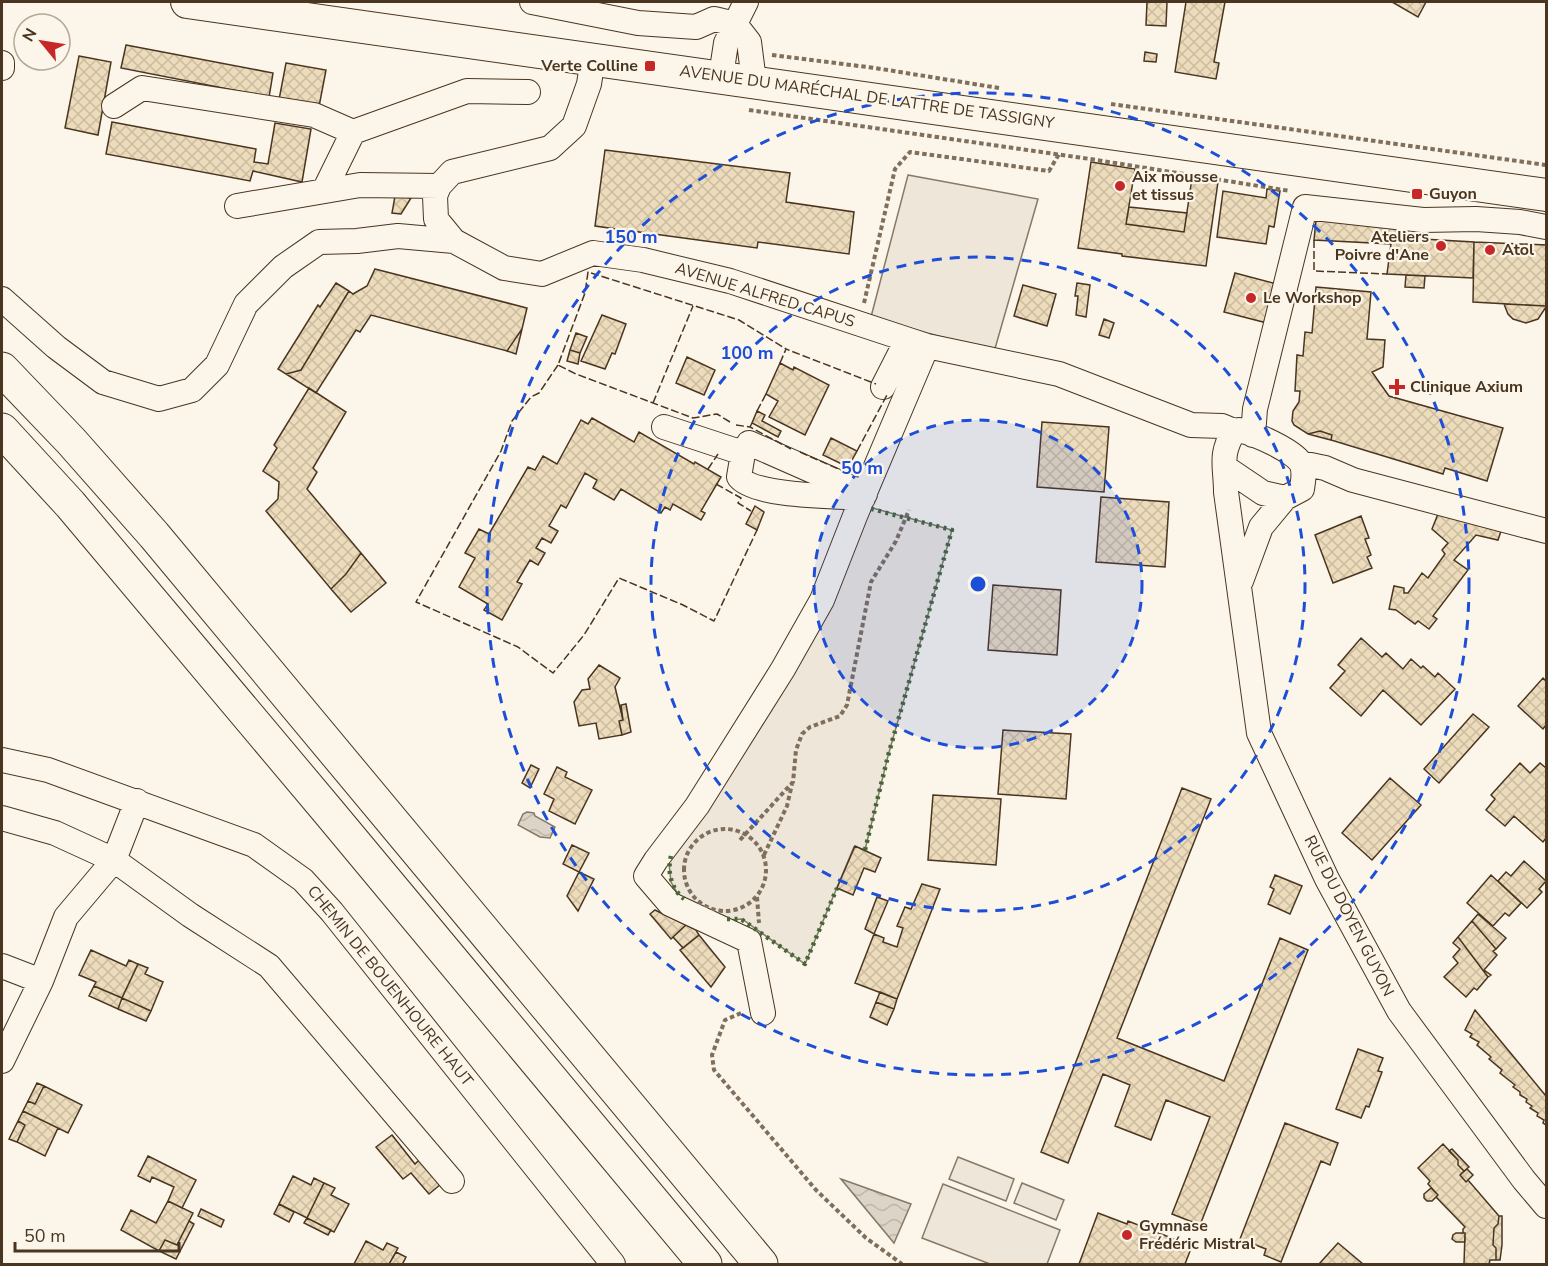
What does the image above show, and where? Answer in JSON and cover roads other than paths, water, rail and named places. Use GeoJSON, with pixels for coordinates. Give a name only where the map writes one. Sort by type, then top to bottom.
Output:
{"type":"FeatureCollection","features":[{"type":"Feature","properties":{"kind":"highway"},"geometry":{"type":"LineString","coordinates":[[2,369],[71,441],[161,544],[761,1264]]}},
{"type":"Feature","properties":{"kind":"highway"},"geometry":{"type":"LineString","coordinates":[[2,430],[70,504],[705,1264]]}},
{"type":"Feature","properties":{"kind":"main road","name":"AVENUE DU MARÉCHAL DE LATTRE DE TASSIGNY"},"geometry":{"type":"LineString","coordinates":[[187,2],[1546,195]]}},
{"type":"Feature","properties":{"kind":"street"},"geometry":{"type":"LineString","coordinates":[[532,2],[638,23],[696,27],[746,2]]}},
{"type":"Feature","properties":{"kind":"street"},"geometry":{"type":"LineString","coordinates":[[719,15],[749,42],[737,79]]}},
{"type":"Feature","properties":{"kind":"street"},"geometry":{"type":"LineString","coordinates":[[719,15],[737,79]]}},
{"type":"Feature","properties":{"kind":"street"},"geometry":{"type":"LineString","coordinates":[[237,206],[360,185],[439,186],[452,172],[550,148],[574,126],[589,84],[592,58]]}},
{"type":"Feature","properties":{"kind":"street"},"geometry":{"type":"LineString","coordinates":[[114,106],[142,88],[314,115],[353,132],[467,91],[528,92]]}},
{"type":"Feature","properties":{"kind":"street"},"geometry":{"type":"LineString","coordinates":[[324,191],[353,132]]}},
{"type":"Feature","properties":{"kind":"street","name":"AVENUE ALFRED CAPUS"},"geometry":{"type":"LineString","coordinates":[[439,186],[435,196],[436,219],[454,241],[504,268],[542,274],[593,253],[642,260],[730,281],[917,343],[1059,374],[1191,425]]}},
{"type":"Feature","properties":{"kind":"street"},"geometry":{"type":"LineString","coordinates":[[1490,220],[1494,186]]}},
{"type":"Feature","properties":{"kind":"street"},"geometry":{"type":"LineString","coordinates":[[1224,464],[1228,441],[1244,433],[1255,409],[1305,207],[1423,220],[1490,220],[1546,227]]}},
{"type":"Feature","properties":{"kind":"street"},"geometry":{"type":"LineString","coordinates":[[2,299],[56,347],[103,382],[159,399],[192,390],[217,365],[246,304],[283,267],[319,242],[398,236],[454,241]]}},
{"type":"Feature","properties":{"kind":"street"},"geometry":{"type":"LineString","coordinates":[[883,387],[917,343]]}},
{"type":"Feature","properties":{"kind":"street"},"geometry":{"type":"LineString","coordinates":[[762,1009],[749,941],[670,904],[646,876],[697,807],[783,669],[822,600],[864,496],[917,343]]}},
{"type":"Feature","properties":{"kind":"street"},"geometry":{"type":"LineString","coordinates":[[1191,425],[1222,426],[1266,440],[1301,463],[1325,468],[1353,480],[1544,525]]}},
{"type":"Feature","properties":{"kind":"street"},"geometry":{"type":"LineString","coordinates":[[1191,425],[1224,464],[1263,493],[1293,494],[1353,480]]}},
{"type":"Feature","properties":{"kind":"street"},"geometry":{"type":"LineString","coordinates":[[664,427],[743,453]]}},
{"type":"Feature","properties":{"kind":"street"},"geometry":{"type":"LineString","coordinates":[[748,443],[864,496],[795,494],[753,487],[744,483],[739,477],[743,453],[748,443]]}},
{"type":"Feature","properties":{"kind":"street"},"geometry":{"type":"LineString","coordinates":[[1293,494],[1304,474],[1301,463]]}},
{"type":"Feature","properties":{"kind":"street","name":"RUE DU DOYEN GUYON"},"geometry":{"type":"LineString","coordinates":[[1224,464],[1259,733],[1327,879],[1399,1011],[1524,1180],[1546,1206]]}},
{"type":"Feature","properties":{"kind":"street","name":"RUE DU DOYEN GUYON"},"geometry":{"type":"LineString","coordinates":[[1239,586],[1262,527],[1293,494]]}},
{"type":"Feature","properties":{"kind":"street","name":"CHEMIN DE BOUENHOURE HAUT"},"geometry":{"type":"LineString","coordinates":[[2,760],[48,770],[254,845],[303,880],[332,912],[613,1264]]}},
{"type":"Feature","properties":{"kind":"street"},"geometry":{"type":"LineString","coordinates":[[2,1061],[40,981],[66,917],[114,860],[137,801]]}},
{"type":"Feature","properties":{"kind":"street"},"geometry":{"type":"LineString","coordinates":[[2,818],[55,833],[114,860],[190,915],[269,966],[452,1181]]}},
{"type":"Feature","properties":{"kind":"street"},"geometry":{"type":"LineString","coordinates":[[2,966],[40,981]]}},
{"type":"Feature","properties":{"kind":"water"},"geometry":{"type":"Polygon","coordinates":[[[534,813],[535,816],[555,827],[550,838],[540,837],[518,825],[523,814],[534,813]]]}},
{"type":"Feature","properties":{"kind":"water"},"geometry":{"type":"Polygon","coordinates":[[[841,1179],[911,1204],[894,1243],[841,1179]]]}},
{"type":"Feature","properties":{"kind":"place","name":"Verte Colline"},"geometry":{"type":"Point","coordinates":[650,66]}},
{"type":"Feature","properties":{"kind":"place","name":"Aix mousse et tissus"},"geometry":{"type":"Point","coordinates":[1120,186]}},
{"type":"Feature","properties":{"kind":"place","name":"Guyon"},"geometry":{"type":"Point","coordinates":[1417,194]}},
{"type":"Feature","properties":{"kind":"place","name":"Ateliers Poivre d'Ane"},"geometry":{"type":"Point","coordinates":[1441,246]}},
{"type":"Feature","properties":{"kind":"place","name":"Atol"},"geometry":{"type":"Point","coordinates":[1490,250]}},
{"type":"Feature","properties":{"kind":"place","name":"Le Workshop"},"geometry":{"type":"Point","coordinates":[1251,298]}},
{"type":"Feature","properties":{"kind":"place","name":"Clinique Axium"},"geometry":{"type":"Point","coordinates":[1397,387]}},
{"type":"Feature","properties":{"kind":"place","name":"Gymnase Frédéric Mistral"},"geometry":{"type":"Point","coordinates":[1127,1235]}}]}
